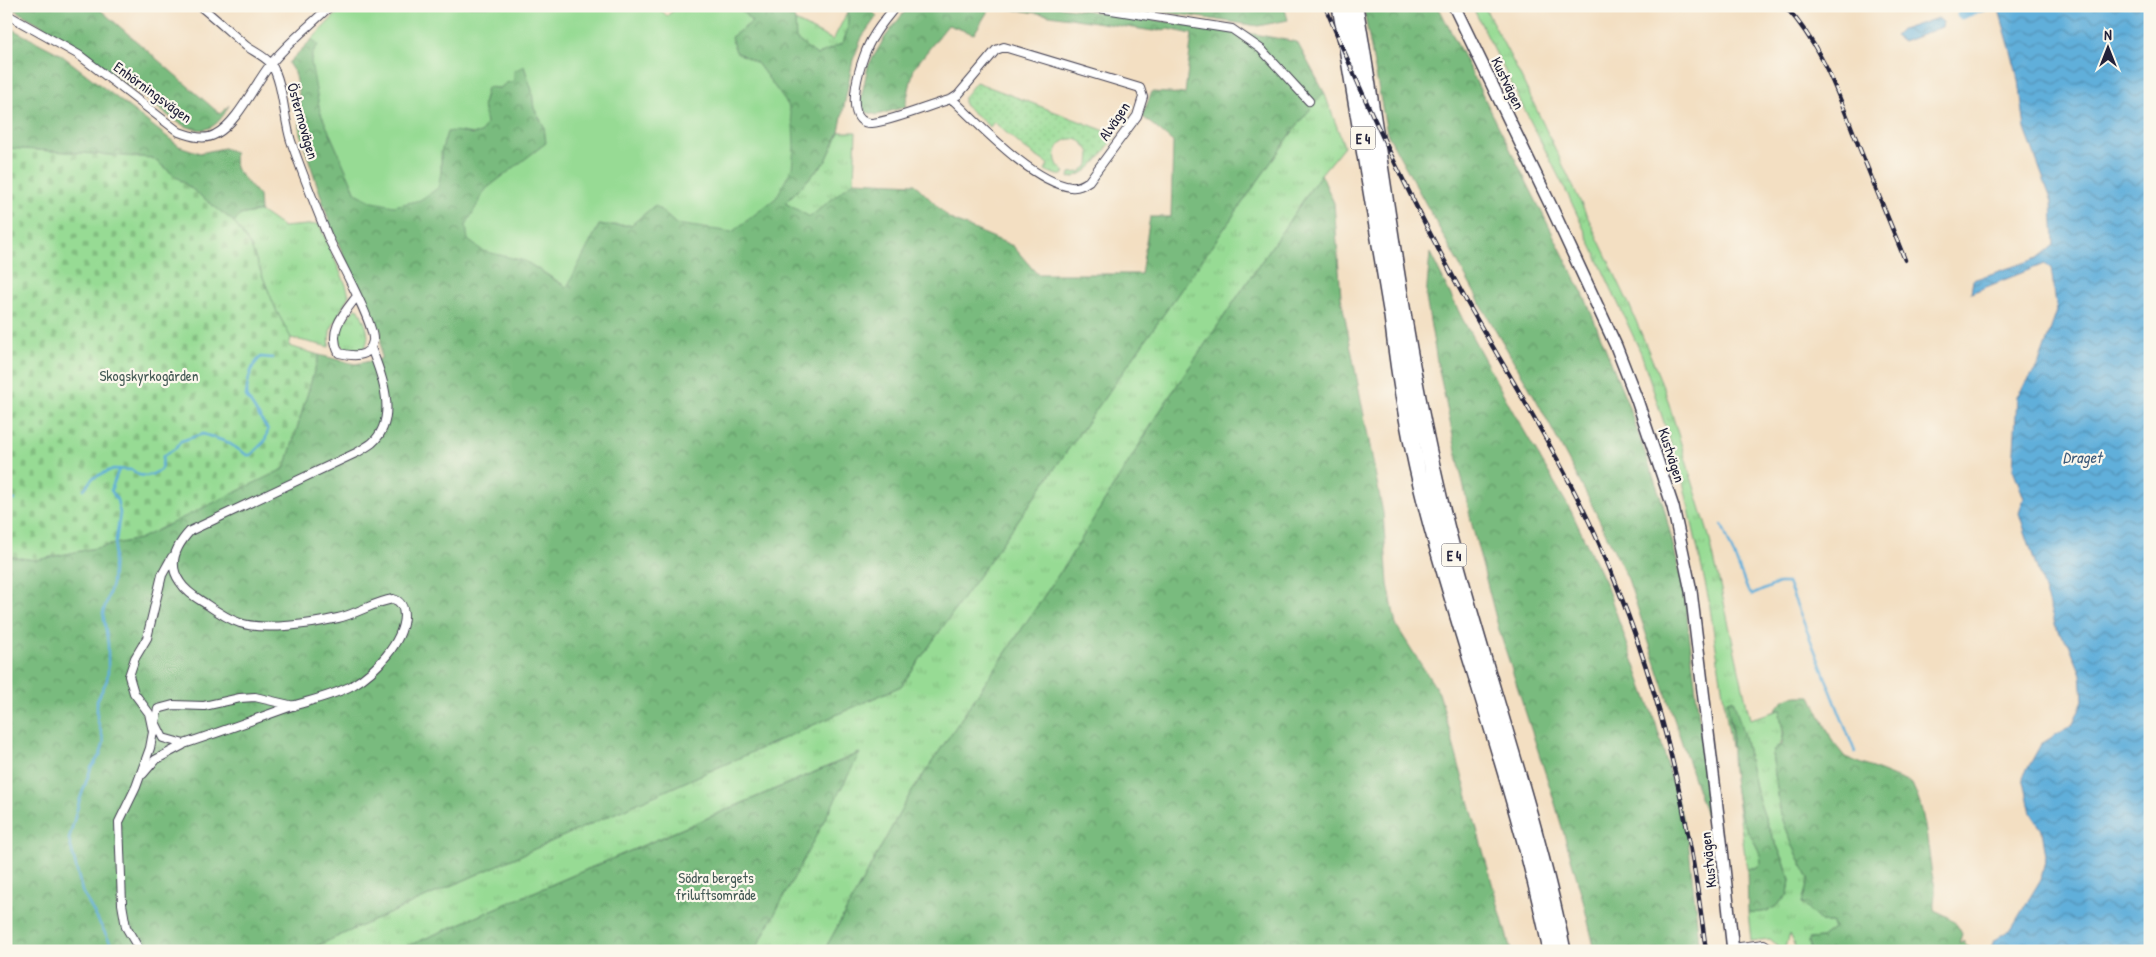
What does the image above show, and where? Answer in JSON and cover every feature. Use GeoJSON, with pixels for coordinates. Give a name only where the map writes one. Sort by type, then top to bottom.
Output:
{"type":"FeatureCollection","features":[{"type":"Feature","properties":{"kind":"highway","name":"E 4"},"geometry":{"type":"LineString","coordinates":[[1340,6],[1392,316],[1397,360],[1415,455],[1432,527],[1524,840],[1551,951]]}},
{"type":"Feature","properties":{"kind":"highway","name":"E 4"},"geometry":{"type":"LineString","coordinates":[[1355,6],[1411,354],[1429,451],[1457,564],[1526,800],[1554,904],[1563,951]]}},
{"type":"Feature","properties":{"kind":"main road","name":"Kustvägen"},"geometry":{"type":"LineString","coordinates":[[1454,6],[1554,212],[1616,346],[1637,400],[1673,507],[1691,591],[1732,949]]}},
{"type":"Feature","properties":{"kind":"street"},"geometry":{"type":"LineString","coordinates":[[200,6],[246,46],[271,63]]}},
{"type":"Feature","properties":{"kind":"street","name":"Enhörningsvägen"},"geometry":{"type":"LineString","coordinates":[[6,14],[79,55],[179,132],[193,137],[215,135],[223,129],[232,120],[271,63],[330,6]]}},
{"type":"Feature","properties":{"kind":"street","name":"Alvägen"},"geometry":{"type":"LineString","coordinates":[[896,6],[872,38],[861,66],[854,108],[859,118],[872,123],[952,99],[958,95],[996,50],[1004,47],[1140,88],[1143,97],[1137,116],[1089,181],[1080,186],[1072,187],[1041,175],[1029,168],[1010,153],[952,99]]}},
{"type":"Feature","properties":{"kind":"street"},"geometry":{"type":"LineString","coordinates":[[1086,6],[1232,28],[1261,49],[1309,100]]}},
{"type":"Feature","properties":{"kind":"street","name":"Östermovägen"},"geometry":{"type":"LineString","coordinates":[[140,778],[152,741],[153,724],[142,702],[134,693],[129,676],[135,658],[147,638],[160,580],[177,546],[190,532],[358,452],[372,442],[384,420],[386,407],[384,387],[371,348],[373,340],[371,328],[329,239],[291,139],[280,89],[271,63]]}},
{"type":"Feature","properties":{"kind":"street"},"geometry":{"type":"LineString","coordinates":[[357,296],[340,320],[333,338],[335,346],[339,352],[352,356],[360,355],[371,348]]}},
{"type":"Feature","properties":{"kind":"street"},"geometry":{"type":"LineString","coordinates":[[140,951],[129,935],[124,919],[121,895],[119,822],[140,778],[155,760],[184,744],[350,686],[375,667],[392,647],[400,633],[404,615],[402,605],[398,600],[386,600],[364,610],[338,618],[274,627],[239,623],[201,601],[181,584],[173,568],[174,553]]}},
{"type":"Feature","properties":{"kind":"street"},"geometry":{"type":"LineString","coordinates":[[184,744],[163,738],[155,722],[158,709],[173,705],[204,706],[240,698],[255,697],[294,706]]}},
{"type":"Feature","properties":{"kind":"street"},"geometry":{"type":"LineString","coordinates":[[1732,949],[1764,944],[1774,951]]}},
{"type":"Feature","properties":{"kind":"green space"},"geometry":{"type":"Polygon","coordinates":[[[8,6],[96,6],[220,114],[229,105],[218,122],[206,129],[191,128],[183,125],[74,44],[8,6]]]}},
{"type":"Feature","properties":{"kind":"green space"},"geometry":{"type":"Polygon","coordinates":[[[344,6],[657,6],[667,16],[678,6],[737,6],[752,22],[731,37],[736,52],[757,63],[788,105],[793,124],[794,147],[792,168],[776,198],[732,232],[676,224],[655,205],[631,225],[599,225],[567,287],[525,261],[483,251],[468,240],[466,225],[486,189],[546,143],[544,126],[534,108],[532,90],[524,66],[514,71],[514,81],[506,83],[500,88],[487,87],[483,105],[486,124],[481,133],[447,132],[441,152],[441,172],[438,188],[420,200],[394,206],[373,202],[356,193],[320,111],[311,62],[312,55],[318,45],[312,39],[344,6]]]}},
{"type":"Feature","properties":{"kind":"green space"},"geometry":{"type":"Polygon","coordinates":[[[737,6],[795,6],[792,12],[795,21],[796,39],[817,55],[843,43],[848,28],[848,11],[850,6],[866,6],[877,16],[862,37],[853,60],[839,132],[826,161],[785,203],[810,217],[854,181],[915,184],[950,219],[1013,246],[1037,274],[1141,274],[1150,217],[1171,217],[1173,142],[1142,116],[1152,92],[1185,94],[1192,34],[1168,29],[1153,31],[992,6],[1052,6],[1243,32],[1297,42],[1324,92],[1298,124],[901,686],[305,951],[6,951],[6,556],[36,560],[139,539],[285,468],[319,355],[355,364],[381,359],[381,331],[364,301],[331,227],[300,133],[300,99],[294,72],[288,63],[312,39],[318,45],[312,55],[320,111],[356,193],[373,202],[441,172],[441,152],[447,132],[455,130],[472,135],[486,124],[483,105],[487,87],[500,88],[506,83],[513,81],[514,71],[524,66],[532,90],[534,108],[544,126],[546,143],[486,189],[509,257],[525,261],[566,287],[599,225],[631,225],[655,205],[676,224],[732,231],[776,198],[788,105],[757,63],[736,52],[731,37],[752,22],[737,6]]]}},
{"type":"Feature","properties":{"kind":"green space"},"geometry":{"type":"Polygon","coordinates":[[[909,6],[991,6],[974,34],[948,25],[914,68],[905,107],[877,115],[866,112],[860,103],[868,66],[885,37],[909,6]]]}},
{"type":"Feature","properties":{"kind":"green space"},"geometry":{"type":"Polygon","coordinates":[[[1124,6],[1284,6],[1288,20],[1258,26],[1124,6]]]}},
{"type":"Feature","properties":{"kind":"green space"},"geometry":{"type":"Polygon","coordinates":[[[1363,6],[1438,6],[1586,300],[1627,402],[1663,504],[1684,590],[1713,837],[1628,579],[1590,501],[1537,401],[1484,310],[1387,133],[1363,6]]]}},
{"type":"Feature","properties":{"kind":"green space"},"geometry":{"type":"Polygon","coordinates":[[[1472,6],[1484,6],[1521,77],[1629,304],[1665,391],[1709,536],[1750,719],[1783,709],[1781,716],[1782,741],[1772,754],[1781,815],[1793,846],[1809,878],[1802,903],[1821,922],[1832,922],[1833,929],[1821,938],[1809,939],[1810,951],[1797,951],[1789,934],[1784,951],[1770,939],[1751,941],[1748,912],[1766,911],[1775,907],[1788,894],[1790,880],[1756,792],[1744,736],[1727,702],[1732,738],[1731,747],[1709,601],[1682,477],[1641,353],[1569,197],[1472,6]]]}},
{"type":"Feature","properties":{"kind":"green space"},"geometry":{"type":"Polygon","coordinates":[[[848,11],[848,28],[843,43],[817,55],[795,39],[795,21],[833,40],[848,11]]]}},
{"type":"Feature","properties":{"kind":"green space"},"geometry":{"type":"Polygon","coordinates":[[[6,26],[60,54],[179,146],[200,153],[224,148],[234,152],[235,168],[259,196],[260,211],[240,215],[234,222],[152,158],[6,148],[6,26]]]}},
{"type":"Feature","properties":{"kind":"green space"},"geometry":{"type":"Polygon","coordinates":[[[976,82],[1116,135],[1091,167],[1077,176],[1069,178],[1070,173],[1080,172],[1089,165],[1090,153],[1083,143],[1075,139],[1061,143],[1056,157],[1058,165],[1065,172],[1063,175],[1052,173],[1045,170],[1048,164],[1024,148],[994,122],[990,127],[964,105],[964,97],[976,82]]]}},
{"type":"Feature","properties":{"kind":"green space"},"geometry":{"type":"Polygon","coordinates":[[[1324,92],[1344,146],[1321,174],[1165,403],[1067,562],[909,796],[824,951],[755,951],[859,753],[396,951],[305,951],[901,686],[1298,124],[1324,92]]]}},
{"type":"Feature","properties":{"kind":"green space"},"geometry":{"type":"Polygon","coordinates":[[[839,132],[856,132],[854,181],[810,218],[785,203],[826,161],[839,132]]]}},
{"type":"Feature","properties":{"kind":"green space","name":"Skogskyrkogården"},"geometry":{"type":"Polygon","coordinates":[[[6,148],[152,158],[234,222],[251,247],[276,310],[291,338],[289,346],[319,355],[285,468],[139,539],[36,560],[6,556],[6,148]]]}},
{"type":"Feature","properties":{"kind":"green space"},"geometry":{"type":"Polygon","coordinates":[[[1321,174],[1334,203],[1341,297],[1383,513],[1388,584],[1396,625],[1439,693],[1511,951],[824,951],[909,796],[1067,562],[1165,403],[1321,174]]]}},
{"type":"Feature","properties":{"kind":"green space"},"geometry":{"type":"Polygon","coordinates":[[[260,211],[283,227],[319,224],[349,295],[330,331],[329,347],[291,338],[276,310],[251,247],[234,222],[240,215],[260,211]]]}},
{"type":"Feature","properties":{"kind":"green space"},"geometry":{"type":"Polygon","coordinates":[[[1430,253],[1463,320],[1512,410],[1571,511],[1606,585],[1656,724],[1688,839],[1700,951],[1595,951],[1582,896],[1554,800],[1499,630],[1471,521],[1437,361],[1426,298],[1430,253]]]}},
{"type":"Feature","properties":{"kind":"green space"},"geometry":{"type":"Polygon","coordinates":[[[356,308],[359,309],[365,323],[368,337],[365,347],[352,352],[345,350],[341,344],[339,332],[356,308]]]}},
{"type":"Feature","properties":{"kind":"green space"},"geometry":{"type":"Polygon","coordinates":[[[1798,696],[1811,696],[1833,742],[1845,757],[1912,784],[1920,804],[1925,825],[1931,873],[1935,887],[1934,910],[1954,921],[1962,934],[1959,943],[1963,941],[1970,948],[1968,951],[1810,951],[1808,942],[1810,939],[1821,938],[1833,929],[1832,922],[1821,922],[1802,903],[1809,878],[1793,846],[1781,815],[1772,754],[1776,747],[1782,745],[1784,732],[1780,715],[1782,709],[1775,711],[1784,700],[1798,696]]]}},
{"type":"Feature","properties":{"kind":"green space"},"geometry":{"type":"Polygon","coordinates":[[[1733,699],[1744,736],[1756,792],[1790,880],[1788,894],[1775,907],[1760,912],[1748,912],[1747,870],[1757,868],[1761,864],[1761,857],[1743,822],[1735,787],[1732,730],[1727,701],[1733,699]]]}},
{"type":"Feature","properties":{"kind":"green space","name":"Södra bergets friluftsområde"},"geometry":{"type":"Polygon","coordinates":[[[860,753],[755,951],[396,951],[860,753]]]}},
{"type":"Feature","properties":{"kind":"green space"},"geometry":{"type":"Polygon","coordinates":[[[1735,784],[1742,818],[1761,855],[1762,864],[1757,868],[1747,870],[1735,784]]]}},
{"type":"Feature","properties":{"kind":"water","name":"Draget"},"geometry":{"type":"Polygon","coordinates":[[[1998,6],[2150,6],[2150,951],[1990,951],[1994,940],[2011,929],[2041,879],[2046,856],[2042,830],[2031,813],[2023,777],[2041,744],[2073,724],[2083,700],[2081,674],[2069,644],[2057,630],[2019,513],[2024,498],[2013,469],[2017,396],[2038,366],[2057,311],[2051,268],[2044,264],[1971,293],[1973,280],[2038,258],[2054,245],[2052,202],[2025,129],[2019,80],[1998,6]]]}},
{"type":"Feature","properties":{"kind":"water"},"geometry":{"type":"Polygon","coordinates":[[[1938,18],[1943,22],[1942,27],[1903,42],[1895,36],[1901,30],[1938,18]]]}},
{"type":"Feature","properties":{"kind":"waterway"},"geometry":{"type":"LineString","coordinates":[[1961,15],[1986,6]]}},
{"type":"Feature","properties":{"kind":"waterway"},"geometry":{"type":"LineString","coordinates":[[84,489],[93,478],[113,469],[132,470],[139,475],[146,476],[153,474],[160,470],[163,456],[176,448],[181,441],[203,434],[227,442],[247,455],[251,455],[265,441],[268,430],[246,396],[248,380],[254,365],[261,357],[273,358]]}},
{"type":"Feature","properties":{"kind":"waterway"},"geometry":{"type":"LineString","coordinates":[[115,951],[82,891],[69,839],[91,768],[100,755],[104,742],[97,718],[97,701],[107,680],[108,671],[108,643],[103,613],[112,584],[120,513],[117,500],[111,490],[119,469]]}},
{"type":"Feature","properties":{"kind":"waterway"},"geometry":{"type":"LineString","coordinates":[[6,499],[15,500]]}},
{"type":"Feature","properties":{"kind":"waterway"},"geometry":{"type":"LineString","coordinates":[[1722,525],[1748,591],[1752,595],[1779,583],[1788,583],[1855,752]]}},
{"type":"Feature","properties":{"kind":"railway"},"geometry":{"type":"LineString","coordinates":[[1325,6],[1374,120],[1410,194],[1448,268],[1585,512],[1620,593],[1638,643],[1668,743],[1690,845],[1706,951]]}},
{"type":"Feature","properties":{"kind":"railway"},"geometry":{"type":"LineString","coordinates":[[1785,6],[1809,36],[1827,69],[1905,260]]}}]}
